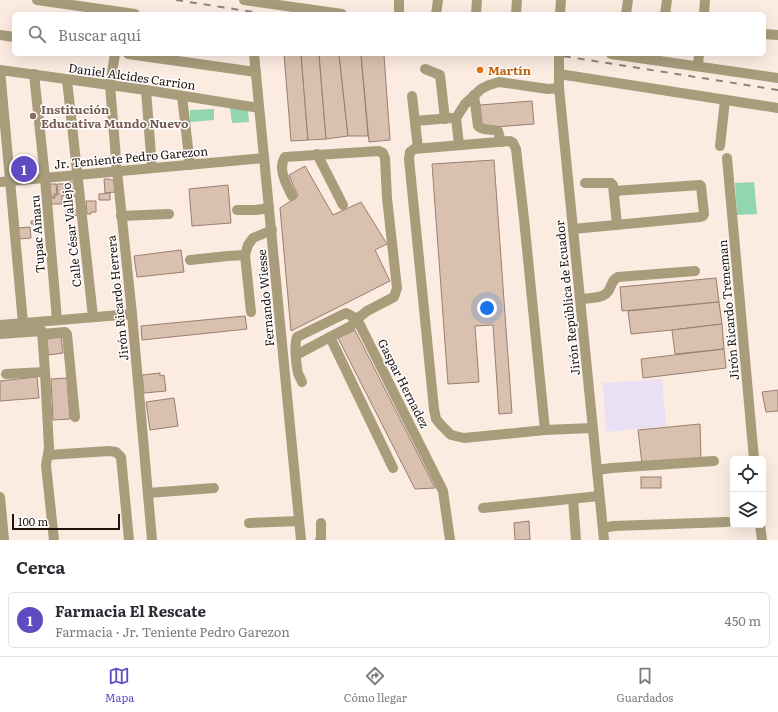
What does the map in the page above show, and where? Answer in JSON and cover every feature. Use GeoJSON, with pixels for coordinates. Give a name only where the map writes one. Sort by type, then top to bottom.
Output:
{"type":"FeatureCollection","features":[{"type":"Feature","properties":{"kind":"street"},"geometry":{"type":"LineString","coordinates":[[37,0],[115,12]]}},
{"type":"Feature","properties":{"kind":"street"},"geometry":{"type":"LineString","coordinates":[[244,0],[329,12]]}},
{"type":"Feature","properties":{"kind":"street"},"geometry":{"type":"LineString","coordinates":[[398,12],[399,0]]}},
{"type":"Feature","properties":{"kind":"street"},"geometry":{"type":"LineString","coordinates":[[436,12],[438,0]]}},
{"type":"Feature","properties":{"kind":"street"},"geometry":{"type":"LineString","coordinates":[[476,12],[477,0]]}},
{"type":"Feature","properties":{"kind":"street"},"geometry":{"type":"LineString","coordinates":[[516,12],[517,0]]}},
{"type":"Feature","properties":{"kind":"street"},"geometry":{"type":"LineString","coordinates":[[560,0],[560,12]]}},
{"type":"Feature","properties":{"kind":"street"},"geometry":{"type":"LineString","coordinates":[[626,12],[628,0]]}},
{"type":"Feature","properties":{"kind":"street"},"geometry":{"type":"LineString","coordinates":[[665,12],[667,0]]}},
{"type":"Feature","properties":{"kind":"street"},"geometry":{"type":"LineString","coordinates":[[704,12],[705,0]]}},
{"type":"Feature","properties":{"kind":"street"},"geometry":{"type":"LineString","coordinates":[[766,34],[778,35]]}},
{"type":"Feature","properties":{"kind":"street"},"geometry":{"type":"LineString","coordinates":[[0,35],[12,37]]}},
{"type":"Feature","properties":{"kind":"street","name":"Jirón Ricardo Herrera"},"geometry":{"type":"LineString","coordinates":[[115,56],[110,85],[152,540]]}},
{"type":"Feature","properties":{"kind":"street"},"geometry":{"type":"LineString","coordinates":[[142,56],[256,72]]}},
{"type":"Feature","properties":{"kind":"street","name":"Fernando Wiesse"},"geometry":{"type":"LineString","coordinates":[[254,56],[301,540]]}},
{"type":"Feature","properties":{"kind":"street","name":"Jirón República de Ecuador"},"geometry":{"type":"LineString","coordinates":[[560,56],[559,88],[604,540]]}},
{"type":"Feature","properties":{"kind":"street"},"geometry":{"type":"LineString","coordinates":[[646,56],[660,57],[698,66],[778,78]]}},
{"type":"Feature","properties":{"kind":"street"},"geometry":{"type":"LineString","coordinates":[[698,66],[699,56]]}},
{"type":"Feature","properties":{"kind":"street"},"geometry":{"type":"LineString","coordinates":[[425,69],[440,75],[445,119]]}},
{"type":"Feature","properties":{"kind":"street"},"geometry":{"type":"LineString","coordinates":[[0,70],[5,182],[23,323]]}},
{"type":"Feature","properties":{"kind":"street","name":"Daniel Alcides Carrion"},"geometry":{"type":"LineString","coordinates":[[0,70],[146,90],[259,108]]}},
{"type":"Feature","properties":{"kind":"street","name":"Tupac Amaru"},"geometry":{"type":"LineString","coordinates":[[34,74],[46,178],[57,320]]}},
{"type":"Feature","properties":{"kind":"street"},"geometry":{"type":"LineString","coordinates":[[559,74],[778,108]]}},
{"type":"Feature","properties":{"kind":"street","name":"Calle César Vallejo"},"geometry":{"type":"LineString","coordinates":[[67,80],[93,317]]}},
{"type":"Feature","properties":{"kind":"street"},"geometry":{"type":"LineString","coordinates":[[459,145],[456,118],[465,104],[481,89],[499,82],[548,89],[559,88]]}},
{"type":"Feature","properties":{"kind":"street"},"geometry":{"type":"LineString","coordinates":[[146,90],[152,168]]}},
{"type":"Feature","properties":{"kind":"street"},"geometry":{"type":"LineString","coordinates":[[474,95],[478,126],[481,129],[494,130],[498,132],[501,142]]}},
{"type":"Feature","properties":{"kind":"street"},"geometry":{"type":"LineString","coordinates":[[182,96],[190,165]]}},
{"type":"Feature","properties":{"kind":"street"},"geometry":{"type":"LineString","coordinates":[[412,96],[418,148]]}},
{"type":"Feature","properties":{"kind":"street"},"geometry":{"type":"LineString","coordinates":[[720,146],[726,100]]}},
{"type":"Feature","properties":{"kind":"street"},"geometry":{"type":"LineString","coordinates":[[415,121],[456,118]]}},
{"type":"Feature","properties":{"kind":"street"},"geometry":{"type":"LineString","coordinates":[[545,430],[516,149],[510,141],[414,149],[410,152],[409,159],[436,419],[451,435],[464,438],[545,430],[592,428]]}},
{"type":"Feature","properties":{"kind":"street"},"geometry":{"type":"LineString","coordinates":[[292,196],[282,174],[285,157],[380,151],[383,153],[398,288],[394,297],[367,311],[351,326],[296,355]]}},
{"type":"Feature","properties":{"kind":"street"},"geometry":{"type":"LineString","coordinates":[[317,154],[343,205]]}},
{"type":"Feature","properties":{"kind":"street","name":"Jr. Teniente Pedro Garezon"},"geometry":{"type":"LineString","coordinates":[[5,182],[264,158]]}},
{"type":"Feature","properties":{"kind":"street","name":"Jirón Ricardo Treneman"},"geometry":{"type":"LineString","coordinates":[[728,158],[754,456]]}},
{"type":"Feature","properties":{"kind":"street"},"geometry":{"type":"LineString","coordinates":[[585,183],[611,183],[613,185],[617,225]]}},
{"type":"Feature","properties":{"kind":"street"},"geometry":{"type":"LineString","coordinates":[[573,229],[700,217],[704,214],[700,185],[614,191]]}},
{"type":"Feature","properties":{"kind":"street"},"geometry":{"type":"LineString","coordinates":[[237,210],[269,208]]}},
{"type":"Feature","properties":{"kind":"street"},"geometry":{"type":"LineString","coordinates":[[122,216],[169,214]]}},
{"type":"Feature","properties":{"kind":"street"},"geometry":{"type":"LineString","coordinates":[[251,312],[245,255],[248,245],[253,238],[272,230]]}},
{"type":"Feature","properties":{"kind":"street"},"geometry":{"type":"LineString","coordinates":[[190,260],[245,255]]}},
{"type":"Feature","properties":{"kind":"street"},"geometry":{"type":"LineString","coordinates":[[580,299],[605,295],[609,291],[614,279],[618,277],[695,270]]}},
{"type":"Feature","properties":{"kind":"street"},"geometry":{"type":"LineString","coordinates":[[302,382],[298,374],[296,355],[296,340],[298,337],[346,313],[357,319]]}},
{"type":"Feature","properties":{"kind":"street"},"geometry":{"type":"LineString","coordinates":[[0,325],[132,314]]}},
{"type":"Feature","properties":{"kind":"street","name":"Gaspar Hernadez"},"geometry":{"type":"LineString","coordinates":[[357,319],[443,491],[450,540]]}},
{"type":"Feature","properties":{"kind":"street"},"geometry":{"type":"LineString","coordinates":[[0,334],[42,331],[46,372],[49,448],[46,465],[54,540]]}},
{"type":"Feature","properties":{"kind":"street"},"geometry":{"type":"LineString","coordinates":[[42,334],[65,332],[67,334],[75,417]]}},
{"type":"Feature","properties":{"kind":"street"},"geometry":{"type":"LineString","coordinates":[[330,337],[393,468]]}},
{"type":"Feature","properties":{"kind":"street"},"geometry":{"type":"LineString","coordinates":[[6,374],[46,372]]}},
{"type":"Feature","properties":{"kind":"street"},"geometry":{"type":"LineString","coordinates":[[48,455],[116,452],[121,457],[129,540]]}},
{"type":"Feature","properties":{"kind":"street"},"geometry":{"type":"LineString","coordinates":[[597,470],[714,461]]}},
{"type":"Feature","properties":{"kind":"street"},"geometry":{"type":"LineString","coordinates":[[148,493],[214,488]]}},
{"type":"Feature","properties":{"kind":"street"},"geometry":{"type":"LineString","coordinates":[[483,508],[599,496]]}},
{"type":"Feature","properties":{"kind":"street"},"geometry":{"type":"LineString","coordinates":[[0,497],[4,540]]}},
{"type":"Feature","properties":{"kind":"street"},"geometry":{"type":"LineString","coordinates":[[573,499],[576,540]]}},
{"type":"Feature","properties":{"kind":"street"},"geometry":{"type":"LineString","coordinates":[[249,523],[299,521]]}},
{"type":"Feature","properties":{"kind":"street"},"geometry":{"type":"LineString","coordinates":[[603,528],[614,526],[727,522]]}},
{"type":"Feature","properties":{"kind":"street"},"geometry":{"type":"LineString","coordinates":[[320,540],[322,538],[321,523]]}},
{"type":"Feature","properties":{"kind":"street"},"geometry":{"type":"LineString","coordinates":[[760,528],[762,540]]}},
{"type":"Feature","properties":{"kind":"shaded area"},"geometry":{"type":"Polygon","coordinates":[[[662,379],[666,426],[606,432],[603,383],[662,379]]]}},
{"type":"Feature","properties":{"kind":"green space"},"geometry":{"type":"Polygon","coordinates":[[[230,108],[248,110],[249,122],[232,123],[230,108]]]}},
{"type":"Feature","properties":{"kind":"green space"},"geometry":{"type":"Polygon","coordinates":[[[214,109],[214,120],[190,122],[190,110],[214,109]]]}},
{"type":"Feature","properties":{"kind":"green space"},"geometry":{"type":"Polygon","coordinates":[[[754,182],[757,214],[737,215],[735,183],[754,182]]]}},
{"type":"Feature","properties":{"kind":"building"},"geometry":{"type":"Polygon","coordinates":[[[284,56],[301,56],[308,140],[291,141],[284,56]]]}},
{"type":"Feature","properties":{"kind":"building"},"geometry":{"type":"Polygon","coordinates":[[[301,56],[319,56],[326,139],[308,140],[301,56]]]}},
{"type":"Feature","properties":{"kind":"building"},"geometry":{"type":"Polygon","coordinates":[[[319,56],[339,56],[348,136],[326,139],[319,56]]]}},
{"type":"Feature","properties":{"kind":"building"},"geometry":{"type":"Polygon","coordinates":[[[339,56],[361,56],[368,136],[348,136],[339,56]]]}},
{"type":"Feature","properties":{"kind":"building"},"geometry":{"type":"Polygon","coordinates":[[[361,56],[384,56],[390,140],[369,142],[361,56]]]}},
{"type":"Feature","properties":{"kind":"building"},"geometry":{"type":"Polygon","coordinates":[[[532,101],[534,124],[482,128],[480,105],[532,101]]]}},
{"type":"Feature","properties":{"kind":"building"},"geometry":{"type":"Polygon","coordinates":[[[494,160],[512,413],[499,414],[493,325],[475,326],[479,382],[448,384],[432,164],[494,160]]]}},
{"type":"Feature","properties":{"kind":"building"},"geometry":{"type":"Polygon","coordinates":[[[305,166],[333,215],[361,202],[387,244],[375,250],[390,281],[291,331],[280,208],[298,196],[289,175],[305,166]]]}},
{"type":"Feature","properties":{"kind":"building"},"geometry":{"type":"Polygon","coordinates":[[[104,179],[114,180],[115,192],[105,193],[104,179]]]}},
{"type":"Feature","properties":{"kind":"building"},"geometry":{"type":"Polygon","coordinates":[[[69,182],[77,182],[77,196],[70,197],[69,182]]]}},
{"type":"Feature","properties":{"kind":"building"},"geometry":{"type":"Polygon","coordinates":[[[50,184],[56,184],[57,194],[54,194],[54,197],[51,197],[50,184]]]}},
{"type":"Feature","properties":{"kind":"building"},"geometry":{"type":"Polygon","coordinates":[[[57,184],[64,184],[65,196],[62,196],[62,204],[51,204],[51,198],[55,198],[55,195],[58,195],[57,184]]]}},
{"type":"Feature","properties":{"kind":"building"},"geometry":{"type":"Polygon","coordinates":[[[228,185],[231,223],[192,226],[189,189],[228,185]]]}},
{"type":"Feature","properties":{"kind":"building"},"geometry":{"type":"Polygon","coordinates":[[[110,193],[110,200],[99,200],[99,194],[110,193]]]}},
{"type":"Feature","properties":{"kind":"building"},"geometry":{"type":"Polygon","coordinates":[[[86,201],[96,201],[96,212],[87,214],[86,201]]]}},
{"type":"Feature","properties":{"kind":"building"},"geometry":{"type":"Polygon","coordinates":[[[66,210],[79,210],[80,215],[69,216],[69,214],[66,214],[66,210]]]}},
{"type":"Feature","properties":{"kind":"building"},"geometry":{"type":"Polygon","coordinates":[[[40,220],[40,226],[34,226],[34,224],[31,224],[31,221],[40,220]]]}},
{"type":"Feature","properties":{"kind":"building"},"geometry":{"type":"Polygon","coordinates":[[[30,227],[31,238],[19,239],[18,228],[30,227]]]}},
{"type":"Feature","properties":{"kind":"building"},"geometry":{"type":"Polygon","coordinates":[[[181,250],[184,272],[137,277],[134,256],[181,250]]]}},
{"type":"Feature","properties":{"kind":"building"},"geometry":{"type":"Polygon","coordinates":[[[716,278],[719,302],[622,311],[620,287],[716,278]]]}},
{"type":"Feature","properties":{"kind":"building"},"geometry":{"type":"Polygon","coordinates":[[[719,302],[722,324],[631,334],[628,311],[719,302]]]}},
{"type":"Feature","properties":{"kind":"building"},"geometry":{"type":"Polygon","coordinates":[[[245,316],[247,329],[142,340],[141,326],[245,316]]]}},
{"type":"Feature","properties":{"kind":"building"},"geometry":{"type":"Polygon","coordinates":[[[722,324],[724,349],[675,354],[672,330],[722,324]]]}},
{"type":"Feature","properties":{"kind":"building"},"geometry":{"type":"Polygon","coordinates":[[[355,330],[435,488],[415,489],[338,338],[355,330]]]}},
{"type":"Feature","properties":{"kind":"building"},"geometry":{"type":"Polygon","coordinates":[[[61,337],[63,353],[48,355],[47,339],[61,337]]]}},
{"type":"Feature","properties":{"kind":"building"},"geometry":{"type":"Polygon","coordinates":[[[724,349],[726,368],[643,378],[641,359],[724,349]]]}},
{"type":"Feature","properties":{"kind":"building"},"geometry":{"type":"Polygon","coordinates":[[[160,373],[160,376],[164,375],[166,391],[144,393],[142,375],[160,373]]]}},
{"type":"Feature","properties":{"kind":"building"},"geometry":{"type":"Polygon","coordinates":[[[37,377],[39,398],[0,401],[0,381],[37,377]]]}},
{"type":"Feature","properties":{"kind":"building"},"geometry":{"type":"Polygon","coordinates":[[[67,378],[70,419],[53,420],[51,379],[67,378]]]}},
{"type":"Feature","properties":{"kind":"building"},"geometry":{"type":"Polygon","coordinates":[[[778,390],[778,411],[766,412],[762,392],[778,390]]]}},
{"type":"Feature","properties":{"kind":"building"},"geometry":{"type":"Polygon","coordinates":[[[174,398],[178,426],[150,430],[146,402],[174,398]]]}},
{"type":"Feature","properties":{"kind":"building"},"geometry":{"type":"Polygon","coordinates":[[[700,424],[701,459],[642,464],[638,430],[700,424]]]}},
{"type":"Feature","properties":{"kind":"building"},"geometry":{"type":"Polygon","coordinates":[[[641,477],[661,477],[661,488],[641,488],[641,477]]]}},
{"type":"Feature","properties":{"kind":"building"},"geometry":{"type":"Polygon","coordinates":[[[529,521],[530,540],[515,540],[514,523],[529,521]]]}},
{"type":"Feature","properties":{"kind":"railway"},"geometry":{"type":"LineString","coordinates":[[176,0],[253,12]]}},
{"type":"Feature","properties":{"kind":"railway"},"geometry":{"type":"LineString","coordinates":[[563,56],[778,90]]}},
{"type":"Feature","properties":{"kind":"place","name":"Martín"},"geometry":{"type":"Point","coordinates":[480,70]}},
{"type":"Feature","properties":{"kind":"place","name":"Institución Educativa Mundo Nuevo"},"geometry":{"type":"Point","coordinates":[33,116]}},
{"type":"Feature","properties":{"kind":"place","name":"Farmacia El Rescate"},"geometry":{"type":"Point","coordinates":[24,169]}}]}
